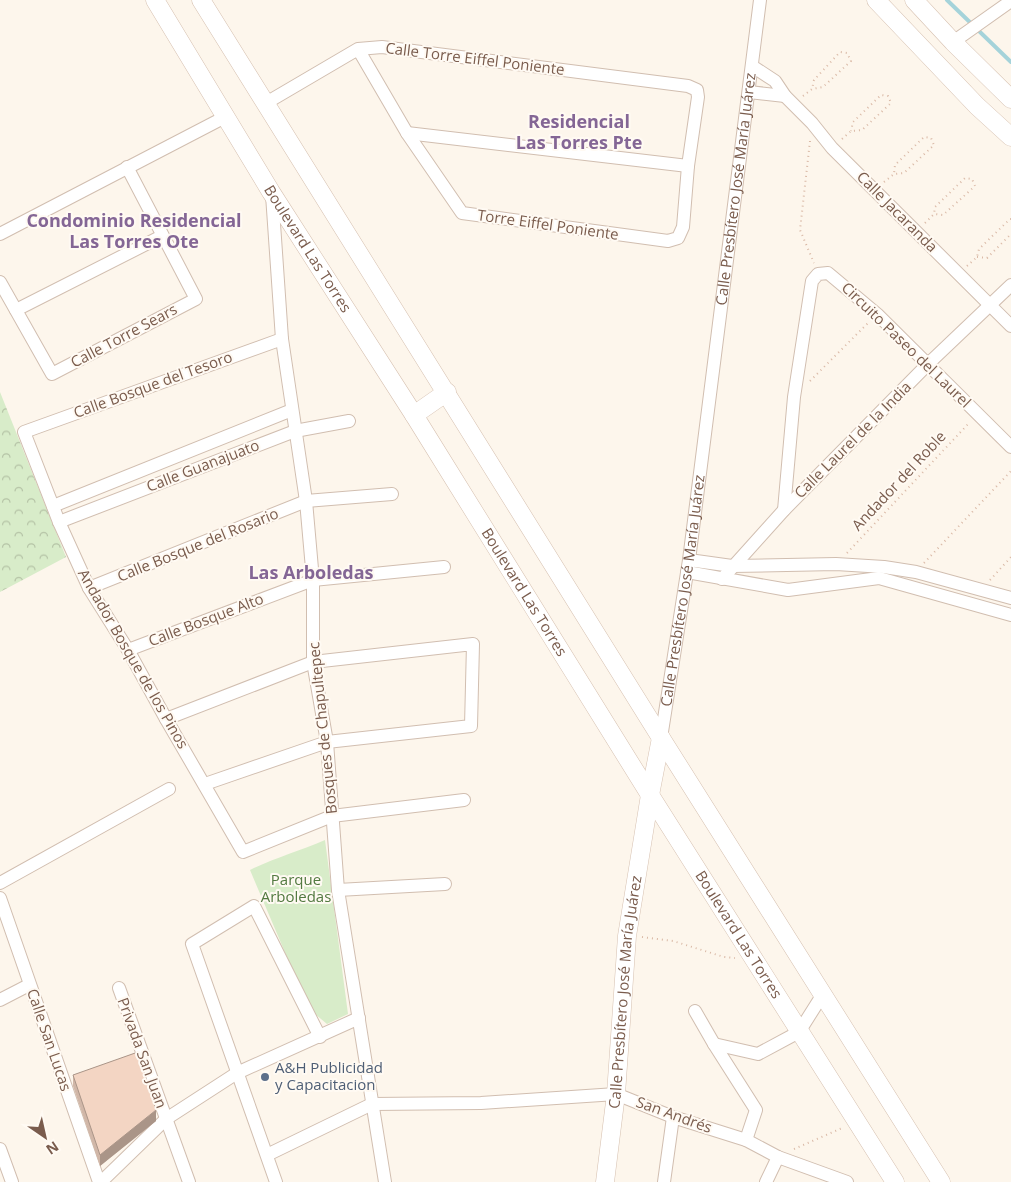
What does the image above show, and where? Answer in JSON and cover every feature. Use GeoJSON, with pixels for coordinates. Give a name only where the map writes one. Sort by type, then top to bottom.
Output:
{"type":"FeatureCollection","features":[{"type":"Feature","properties":{"kind":"street","name":"Boulevard Las Torres"},"geometry":{"type":"LineString","coordinates":[[155,0],[227,116],[271,192],[414,415],[650,795],[756,960],[803,1025],[857,1121],[895,1182]]}},
{"type":"Feature","properties":{"kind":"street"},"geometry":{"type":"LineString","coordinates":[[201,0],[447,392],[658,754],[941,1182]]}},
{"type":"Feature","properties":{"kind":"street","name":"Calle Presbítero José María Juárez"},"geometry":{"type":"LineString","coordinates":[[605,1182],[616,1094],[627,936],[688,566],[760,0]]}},
{"type":"Feature","properties":{"kind":"street"},"geometry":{"type":"LineString","coordinates":[[876,0],[977,106],[1011,137]]}},
{"type":"Feature","properties":{"kind":"street"},"geometry":{"type":"LineString","coordinates":[[914,0],[953,42],[1011,99]]}},
{"type":"Feature","properties":{"kind":"street"},"geometry":{"type":"LineString","coordinates":[[953,42],[1011,1]]}},
{"type":"Feature","properties":{"kind":"street","name":"Calle Torre Eiffel Poniente"},"geometry":{"type":"LineString","coordinates":[[266,103],[358,49],[382,47],[688,86],[697,90]]}},
{"type":"Feature","properties":{"kind":"street","name":"Torre Eiffel Poniente"},"geometry":{"type":"LineString","coordinates":[[358,49],[406,133],[462,213],[668,241],[678,238],[683,227],[688,166],[698,97],[697,90]]}},
{"type":"Feature","properties":{"kind":"street","name":"Calle Jacaranda"},"geometry":{"type":"LineString","coordinates":[[752,66],[775,81],[832,148],[1011,326]]}},
{"type":"Feature","properties":{"kind":"street"},"geometry":{"type":"LineString","coordinates":[[749,92],[789,99]]}},
{"type":"Feature","properties":{"kind":"street"},"geometry":{"type":"LineString","coordinates":[[0,234],[227,116]]}},
{"type":"Feature","properties":{"kind":"street"},"geometry":{"type":"LineString","coordinates":[[406,133],[688,166]]}},
{"type":"Feature","properties":{"kind":"street"},"geometry":{"type":"LineString","coordinates":[[0,282],[16,310],[162,236],[127,167]]}},
{"type":"Feature","properties":{"kind":"street","name":"Bosques de Chapultepec"},"geometry":{"type":"LineString","coordinates":[[271,192],[282,339],[306,502],[312,580],[313,662],[327,742],[338,890],[385,1182]]}},
{"type":"Feature","properties":{"kind":"street"},"geometry":{"type":"LineString","coordinates":[[275,242],[295,228]]}},
{"type":"Feature","properties":{"kind":"street","name":"Calle Torre Sears"},"geometry":{"type":"LineString","coordinates":[[16,310],[52,374],[196,299],[162,236]]}},
{"type":"Feature","properties":{"kind":"street","name":"Circuito Paseo del Laurel"},"geometry":{"type":"LineString","coordinates":[[818,274],[828,273],[877,314],[1011,447]]}},
{"type":"Feature","properties":{"kind":"street"},"geometry":{"type":"LineString","coordinates":[[784,510],[794,396],[812,281],[818,274]]}},
{"type":"Feature","properties":{"kind":"street","name":"Calle Laurel de la India"},"geometry":{"type":"LineString","coordinates":[[722,579],[784,510],[928,364],[1011,285]]}},
{"type":"Feature","properties":{"kind":"street","name":"Calle Bosque del Tesoro"},"geometry":{"type":"LineString","coordinates":[[24,432],[282,339]]}},
{"type":"Feature","properties":{"kind":"street"},"geometry":{"type":"LineString","coordinates":[[414,415],[447,392]]}},
{"type":"Feature","properties":{"kind":"street"},"geometry":{"type":"LineString","coordinates":[[53,506],[292,410]]}},
{"type":"Feature","properties":{"kind":"street","name":"Calle Guanajuato"},"geometry":{"type":"LineString","coordinates":[[59,522],[295,431],[349,421]]}},
{"type":"Feature","properties":{"kind":"street","name":"Andador Bosque de los Pinos"},"geometry":{"type":"LineString","coordinates":[[24,432],[59,522],[89,588],[128,650],[243,852],[332,816]]}},
{"type":"Feature","properties":{"kind":"street","name":"Calle Bosque del Rosario"},"geometry":{"type":"LineString","coordinates":[[89,588],[306,502],[392,494]]}},
{"type":"Feature","properties":{"kind":"street"},"geometry":{"type":"LineString","coordinates":[[688,566],[836,564],[881,573],[1011,614]]}},
{"type":"Feature","properties":{"kind":"street"},"geometry":{"type":"LineString","coordinates":[[688,566],[722,579],[788,590],[881,573],[916,572],[1005,597],[996,610]]}},
{"type":"Feature","properties":{"kind":"street","name":"Calle Bosque Alto"},"geometry":{"type":"LineString","coordinates":[[128,650],[312,580],[444,567]]}},
{"type":"Feature","properties":{"kind":"street"},"geometry":{"type":"LineString","coordinates":[[166,719],[313,662],[473,644],[471,726],[327,742],[205,784]]}},
{"type":"Feature","properties":{"kind":"street"},"geometry":{"type":"LineString","coordinates":[[0,883],[169,790]]}},
{"type":"Feature","properties":{"kind":"street"},"geometry":{"type":"LineString","coordinates":[[332,816],[464,800]]}},
{"type":"Feature","properties":{"kind":"street"},"geometry":{"type":"LineString","coordinates":[[338,890],[445,884]]}},
{"type":"Feature","properties":{"kind":"street","name":"Calle San Lucas"},"geometry":{"type":"LineString","coordinates":[[0,898],[29,985],[100,1182]]}},
{"type":"Feature","properties":{"kind":"street"},"geometry":{"type":"LineString","coordinates":[[276,1182],[192,944],[254,906],[320,1037]]}},
{"type":"Feature","properties":{"kind":"street"},"geometry":{"type":"LineString","coordinates":[[0,1000],[29,985]]}},
{"type":"Feature","properties":{"kind":"street","name":"Privada San Juan"},"geometry":{"type":"LineString","coordinates":[[119,988],[190,1182]]}},
{"type":"Feature","properties":{"kind":"street"},"geometry":{"type":"LineString","coordinates":[[714,1044],[758,1054],[803,1025],[820,999]]}},
{"type":"Feature","properties":{"kind":"street"},"geometry":{"type":"LineString","coordinates":[[696,1011],[714,1044],[756,1110],[746,1140]]}},
{"type":"Feature","properties":{"kind":"street"},"geometry":{"type":"LineString","coordinates":[[100,1182],[166,1119],[237,1073],[359,1018]]}},
{"type":"Feature","properties":{"kind":"street","name":"San Andrés"},"geometry":{"type":"LineString","coordinates":[[372,1104],[480,1103],[616,1094],[673,1117],[746,1140],[778,1156],[847,1182]]}},
{"type":"Feature","properties":{"kind":"street"},"geometry":{"type":"LineString","coordinates":[[267,1155],[372,1104]]}},
{"type":"Feature","properties":{"kind":"street"},"geometry":{"type":"LineString","coordinates":[[664,1182],[673,1117]]}},
{"type":"Feature","properties":{"kind":"street"},"geometry":{"type":"LineString","coordinates":[[0,1149],[12,1182]]}},
{"type":"Feature","properties":{"kind":"street"},"geometry":{"type":"LineString","coordinates":[[766,1182],[778,1156]]}},
{"type":"Feature","properties":{"kind":"path"},"geometry":{"type":"LineString","coordinates":[[789,99],[812,89],[823,87],[850,61],[847,53],[840,52],[814,80],[812,89]]}},
{"type":"Feature","properties":{"kind":"path"},"geometry":{"type":"LineString","coordinates":[[832,148],[851,131],[853,122],[881,95],[888,96],[891,104],[862,130],[851,131]]}},
{"type":"Feature","properties":{"kind":"path"},"geometry":{"type":"LineString","coordinates":[[812,123],[800,230],[818,274]]}},
{"type":"Feature","properties":{"kind":"path"},"geometry":{"type":"LineString","coordinates":[[874,190],[894,174],[904,173],[934,145],[931,138],[924,137],[895,165],[894,174]]}},
{"type":"Feature","properties":{"kind":"path"},"geometry":{"type":"LineString","coordinates":[[916,231],[934,214],[935,207],[965,178],[972,179],[976,186],[943,215],[934,214]]}},
{"type":"Feature","properties":{"kind":"path"},"geometry":{"type":"LineString","coordinates":[[1011,220],[979,249],[977,257],[987,258],[1011,234]]}},
{"type":"Feature","properties":{"kind":"path"},"geometry":{"type":"LineString","coordinates":[[794,396],[877,314]]}},
{"type":"Feature","properties":{"kind":"path","name":"Andador del Roble"},"geometry":{"type":"LineString","coordinates":[[836,564],[978,414]]}},
{"type":"Feature","properties":{"kind":"path"},"geometry":{"type":"LineString","coordinates":[[916,572],[1011,471]]}},
{"type":"Feature","properties":{"kind":"path"},"geometry":{"type":"LineString","coordinates":[[981,589],[1011,557]]}},
{"type":"Feature","properties":{"kind":"path"},"geometry":{"type":"LineString","coordinates":[[627,936],[673,942],[724,957],[756,960]]}},
{"type":"Feature","properties":{"kind":"path"},"geometry":{"type":"LineString","coordinates":[[778,1156],[857,1121]]}},
{"type":"Feature","properties":{"kind":"green space"},"geometry":{"type":"Polygon","coordinates":[[[0,392],[66,557],[0,592],[0,392]]]}},
{"type":"Feature","properties":{"kind":"green space","name":"Parque Arboledas"},"geometry":{"type":"Polygon","coordinates":[[[325,840],[348,1014],[327,1024],[309,1009],[250,870],[325,840]]]}},
{"type":"Feature","properties":{"kind":"building"},"geometry":{"type":"Polygon","coordinates":[[[138,1052],[156,1110],[100,1155],[73,1075],[138,1052]]]}},
{"type":"Feature","properties":{"kind":"waterway"},"geometry":{"type":"LineString","coordinates":[[947,0],[1011,62]]}},
{"type":"Feature","properties":{"kind":"place","name":"A&H Publicidad y Capacitacion"},"geometry":{"type":"Point","coordinates":[265,1077]}},
{"type":"Feature","properties":{"kind":"district","name":"Residencial Las Torres Pte"},"geometry":{"type":"Point","coordinates":[579,132]}},
{"type":"Feature","properties":{"kind":"district","name":"Condominio Residencial Las Torres Ote"},"geometry":{"type":"Point","coordinates":[134,231]}},
{"type":"Feature","properties":{"kind":"district","name":"Las Arboledas"},"geometry":{"type":"Point","coordinates":[311,573]}}]}
